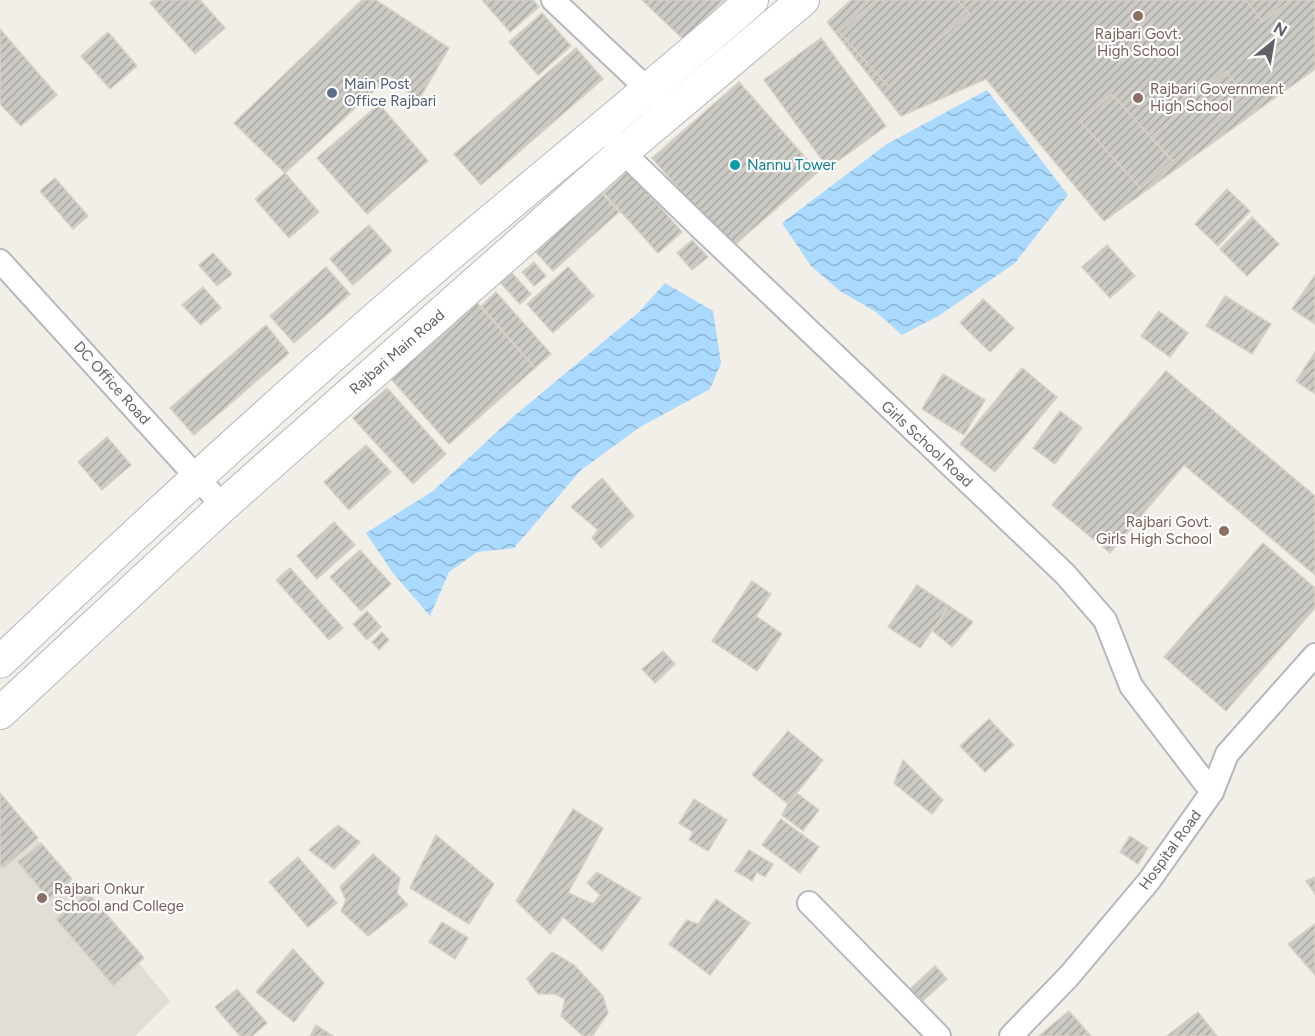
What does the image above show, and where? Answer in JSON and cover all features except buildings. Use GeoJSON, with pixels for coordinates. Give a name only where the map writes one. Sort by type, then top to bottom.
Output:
{"type":"FeatureCollection","features":[{"type":"Feature","properties":{"kind":"street"},"geometry":{"type":"LineString","coordinates":[[553,0],[672,113]]}},
{"type":"Feature","properties":{"kind":"street"},"geometry":{"type":"LineString","coordinates":[[0,662],[198,478],[396,300],[601,125],[649,90],[752,0]]}},
{"type":"Feature","properties":{"kind":"street","name":"Rajbari Main Road"},"geometry":{"type":"LineString","coordinates":[[0,713],[223,506],[623,152],[672,113],[803,0]]}},
{"type":"Feature","properties":{"kind":"street","name":"Girls School Road"},"geometry":{"type":"LineString","coordinates":[[601,125],[623,152],[919,438],[1065,574],[1105,620],[1131,686],[1212,792]]}},
{"type":"Feature","properties":{"kind":"street","name":"DC Office Road"},"geometry":{"type":"LineString","coordinates":[[0,261],[223,506]]}},
{"type":"Feature","properties":{"kind":"street","name":"Hospital Road"},"geometry":{"type":"LineString","coordinates":[[1011,1036],[1069,976],[1149,882],[1212,792],[1227,754],[1315,655]]}},
{"type":"Feature","properties":{"kind":"street"},"geometry":{"type":"LineString","coordinates":[[809,903],[939,1036]]}},
{"type":"Feature","properties":{"kind":"shaded area","name":"Rajbari Onkur School and College"},"geometry":{"type":"Polygon","coordinates":[[[0,794],[170,1001],[135,1036],[0,1036],[0,794]]]}},
{"type":"Feature","properties":{"kind":"water"},"geometry":{"type":"Polygon","coordinates":[[[987,90],[1068,195],[1015,263],[940,315],[902,335],[876,312],[840,291],[811,266],[782,223],[887,144],[987,90]]]}},
{"type":"Feature","properties":{"kind":"water"},"geometry":{"type":"Polygon","coordinates":[[[665,283],[713,311],[721,363],[710,389],[640,427],[581,470],[514,548],[477,552],[449,572],[430,616],[393,573],[366,533],[433,491],[514,416],[639,312],[665,283]]]}},
{"type":"Feature","properties":{"kind":"place","name":"Rajbari Govt. High School"},"geometry":{"type":"Point","coordinates":[1138,16]}},
{"type":"Feature","properties":{"kind":"place","name":"Main Post Office Rajbari"},"geometry":{"type":"Point","coordinates":[332,93]}},
{"type":"Feature","properties":{"kind":"place","name":"Rajbari Government High School"},"geometry":{"type":"Point","coordinates":[1138,98]}},
{"type":"Feature","properties":{"kind":"place","name":"Nannu Tower"},"geometry":{"type":"Point","coordinates":[735,165]}},
{"type":"Feature","properties":{"kind":"place","name":"Rajbari Govt. Girls High School"},"geometry":{"type":"Point","coordinates":[1224,531]}},
{"type":"Feature","properties":{"kind":"place","name":"Rajbari Onkur School and College"},"geometry":{"type":"Point","coordinates":[42,898]}}]}
